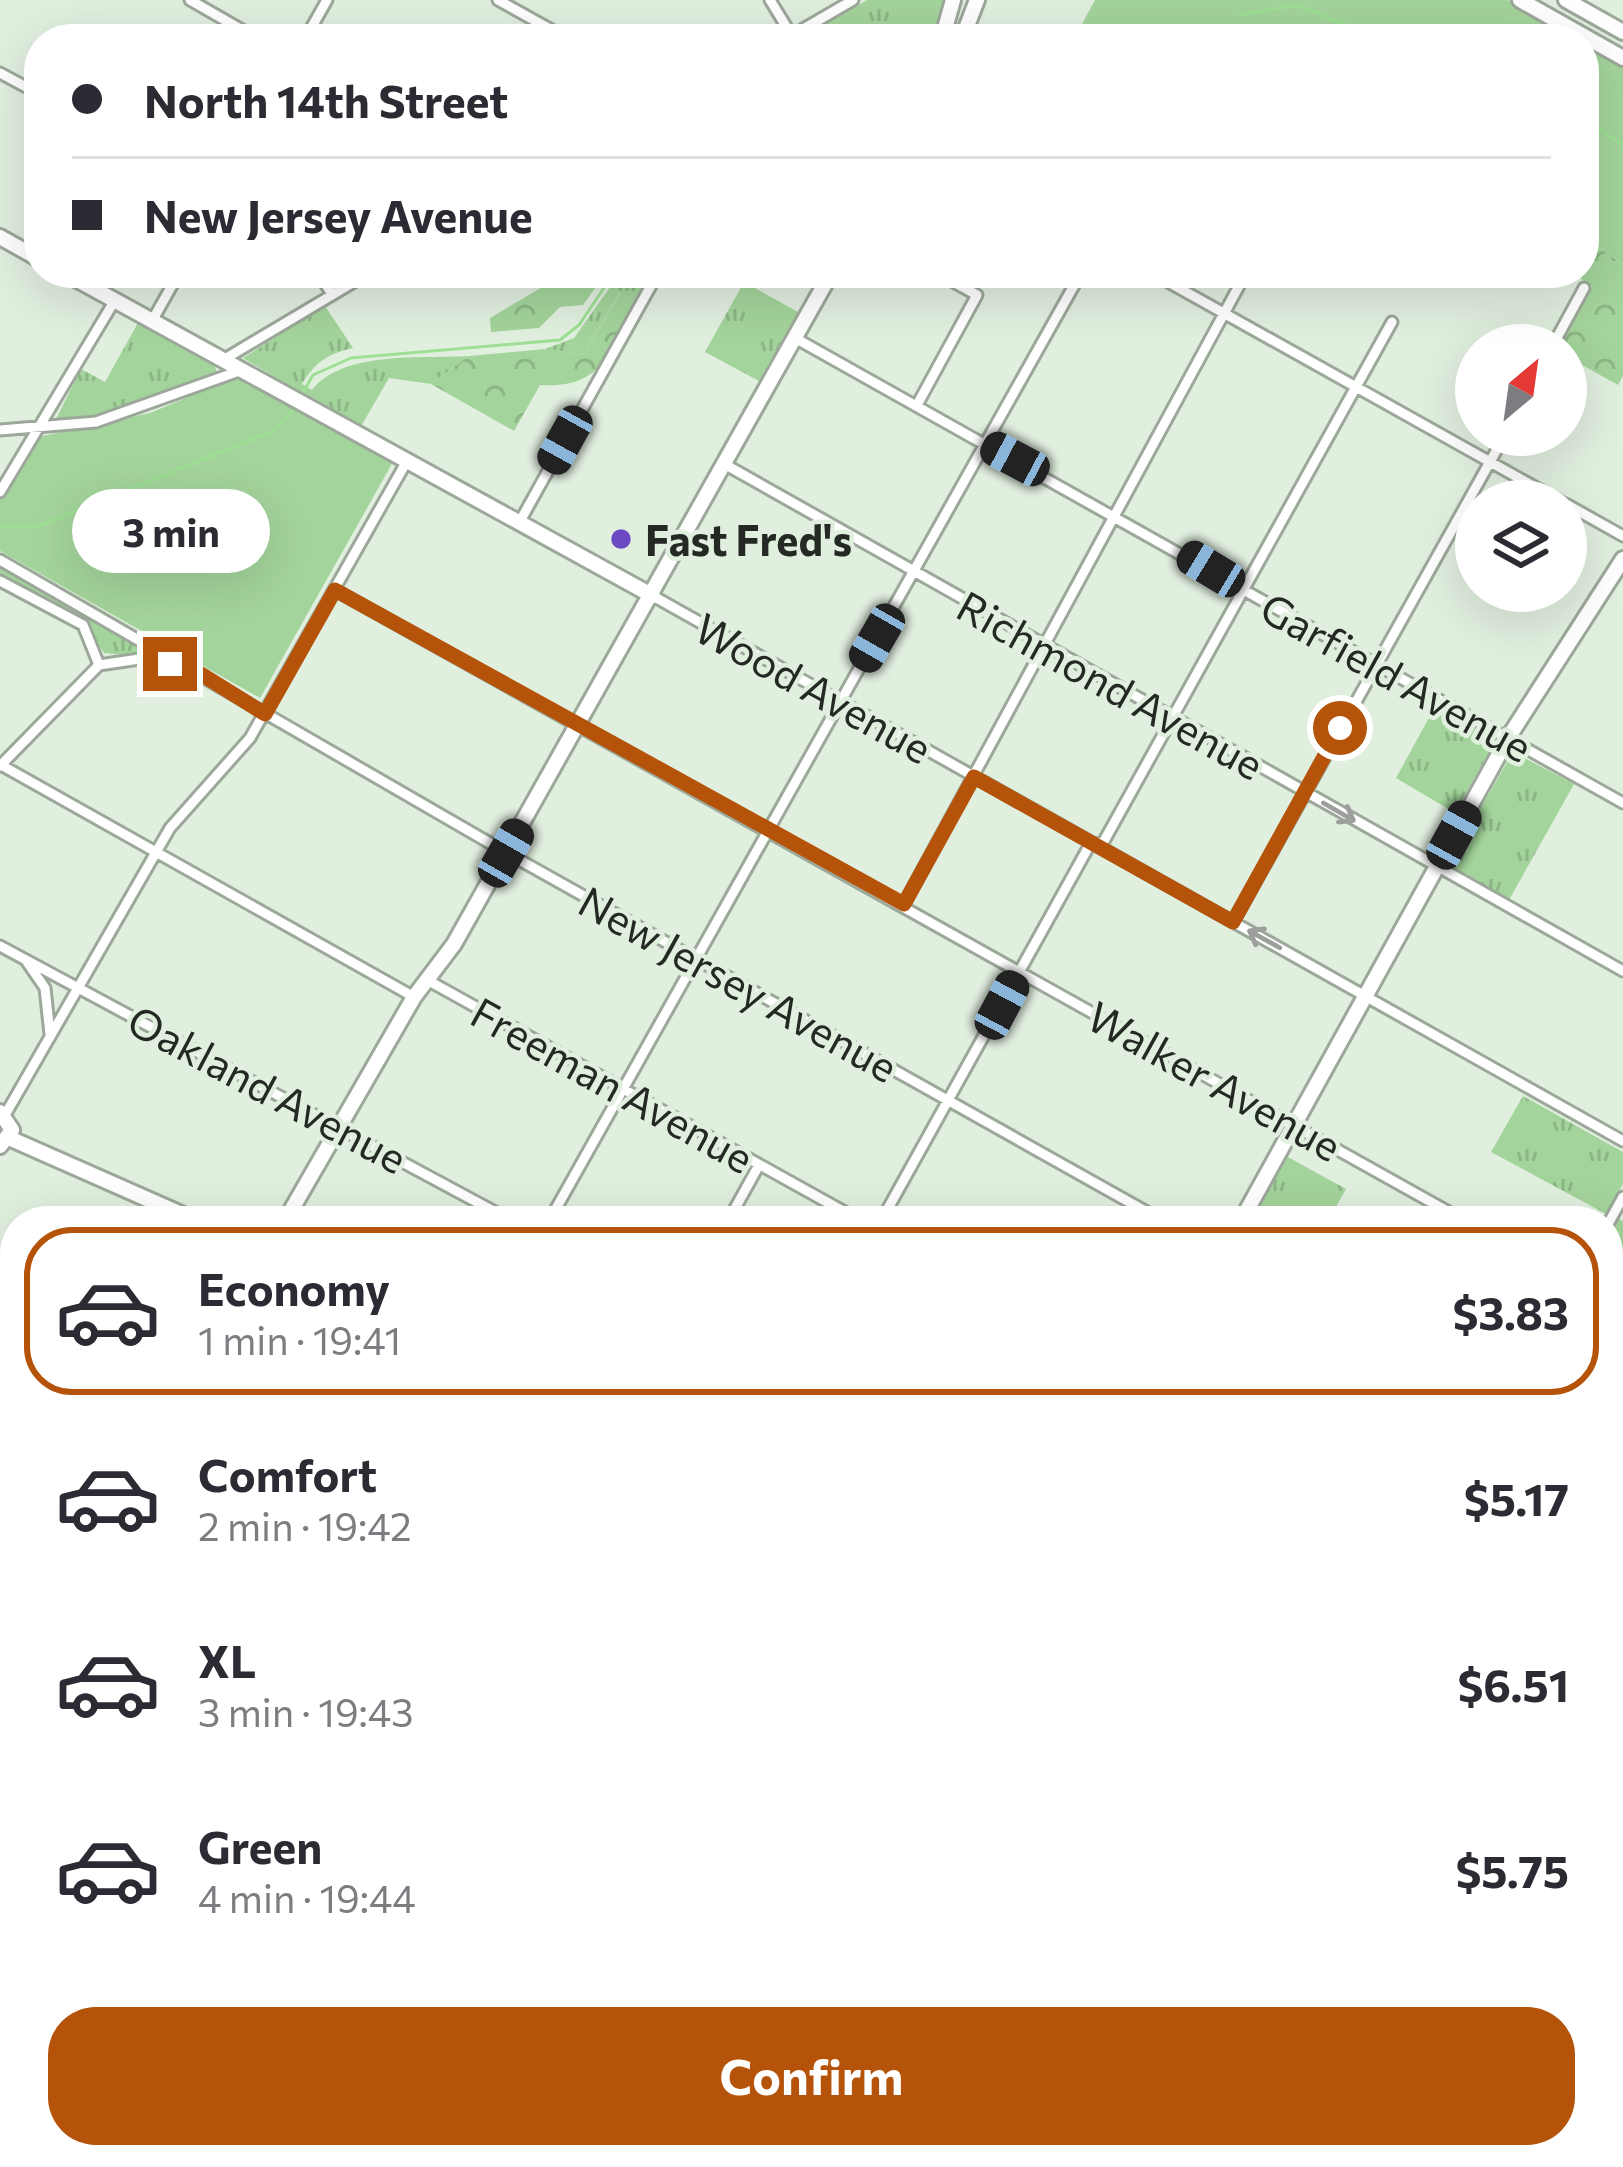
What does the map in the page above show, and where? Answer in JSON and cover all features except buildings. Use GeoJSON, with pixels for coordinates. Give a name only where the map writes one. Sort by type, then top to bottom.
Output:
{"type":"FeatureCollection","features":[{"type":"Feature","properties":{"kind":"street"},"geometry":{"type":"LineString","coordinates":[[190,0],[232,24]]}},
{"type":"Feature","properties":{"kind":"street"},"geometry":{"type":"LineString","coordinates":[[498,0],[541,24]]}},
{"type":"Feature","properties":{"kind":"street"},"geometry":{"type":"LineString","coordinates":[[811,24],[853,0]]}},
{"type":"Feature","properties":{"kind":"street"},"geometry":{"type":"LineString","coordinates":[[1520,0],[1563,24]]}},
{"type":"Feature","properties":{"kind":"street"},"geometry":{"type":"LineString","coordinates":[[1566,0],[1623,32]]}},
{"type":"Feature","properties":{"kind":"street","name":"Wood Avenue"},"geometry":{"type":"LineString","coordinates":[[93,288],[1623,1141]]}},
{"type":"Feature","properties":{"kind":"street"},"geometry":{"type":"LineString","coordinates":[[152,321],[171,288]]}},
{"type":"Feature","properties":{"kind":"street"},"geometry":{"type":"LineString","coordinates":[[328,288],[332,294]]}},
{"type":"Feature","properties":{"kind":"street"},"geometry":{"type":"LineString","coordinates":[[223,359],[343,288]]}},
{"type":"Feature","properties":{"kind":"street"},"geometry":{"type":"LineString","coordinates":[[519,523],[650,288]]}},
{"type":"Feature","properties":{"kind":"street"},"geometry":{"type":"LineString","coordinates":[[294,1206],[414,998],[506,853],[823,288]]}},
{"type":"Feature","properties":{"kind":"street"},"geometry":{"type":"LineString","coordinates":[[917,405],[976,295],[964,288]]}},
{"type":"Feature","properties":{"kind":"street"},"geometry":{"type":"LineString","coordinates":[[557,1206],[1073,288]]}},
{"type":"Feature","properties":{"kind":"street"},"geometry":{"type":"LineString","coordinates":[[1178,288],[1521,480]]}},
{"type":"Feature","properties":{"kind":"street"},"geometry":{"type":"LineString","coordinates":[[904,904],[1047,648],[1238,288]]}},
{"type":"Feature","properties":{"kind":"street"},"geometry":{"type":"LineString","coordinates":[[1564,324],[1584,288]]}},
{"type":"Feature","properties":{"kind":"street"},"geometry":{"type":"LineString","coordinates":[[0,492],[115,300]]}},
{"type":"Feature","properties":{"kind":"street"},"geometry":{"type":"LineString","coordinates":[[890,1206],[1088,848],[1104,841],[1392,322]]}},
{"type":"Feature","properties":{"kind":"street","name":"Garfield Avenue"},"geometry":{"type":"LineString","coordinates":[[795,338],[1115,513],[1623,803]]}},
{"type":"Feature","properties":{"kind":"street"},"geometry":{"type":"LineString","coordinates":[[0,430],[38,430],[123,416],[242,370]]}},
{"type":"Feature","properties":{"kind":"street"},"geometry":{"type":"LineString","coordinates":[[1233,922],[1494,456]]}},
{"type":"Feature","properties":{"kind":"street"},"geometry":{"type":"LineString","coordinates":[[161,1206],[5,1142],[3,1113],[39,1062],[154,852],[265,714],[407,461]]}},
{"type":"Feature","properties":{"kind":"street","name":"Richmond Avenue"},"geometry":{"type":"LineString","coordinates":[[725,465],[1623,971]]}},
{"type":"Feature","properties":{"kind":"street"},"geometry":{"type":"LineString","coordinates":[[1587,516],[1623,536]]}},
{"type":"Feature","properties":{"kind":"street"},"geometry":{"type":"LineString","coordinates":[[1249,1206],[1508,738],[1623,559]]}},
{"type":"Feature","properties":{"kind":"street","name":"New Jersey Avenue"},"geometry":{"type":"LineString","coordinates":[[0,560],[506,853],[1136,1206]]}},
{"type":"Feature","properties":{"kind":"street"},"geometry":{"type":"LineString","coordinates":[[0,581],[83,626],[99,664],[1,766]]}},
{"type":"Feature","properties":{"kind":"street","name":"Walker Avenue"},"geometry":{"type":"LineString","coordinates":[[335,590],[1438,1206]]}},
{"type":"Feature","properties":{"kind":"street","name":"New Jersey Avenue"},"geometry":{"type":"LineString","coordinates":[[99,664],[146,658],[193,669]]}},
{"type":"Feature","properties":{"kind":"street","name":"Freeman Avenue"},"geometry":{"type":"LineString","coordinates":[[1,766],[414,998]]}},
{"type":"Feature","properties":{"kind":"street","name":"Oakland Avenue"},"geometry":{"type":"LineString","coordinates":[[0,946],[484,1206]]}},
{"type":"Feature","properties":{"kind":"street"},"geometry":{"type":"LineString","coordinates":[[22,958],[45,988],[52,1021],[39,1062]]}},
{"type":"Feature","properties":{"kind":"street","name":"Freeman Avenue"},"geometry":{"type":"LineString","coordinates":[[429,981],[834,1206]]}},
{"type":"Feature","properties":{"kind":"street"},"geometry":{"type":"LineString","coordinates":[[736,1206],[759,1165]]}},
{"type":"Feature","properties":{"kind":"green space"},"geometry":{"type":"Polygon","coordinates":[[[867,0],[946,0],[940,24],[825,24],[867,0]]]}},
{"type":"Feature","properties":{"kind":"green space"},"geometry":{"type":"Polygon","coordinates":[[[1095,0],[1508,0],[1550,24],[1082,24],[1095,0]]]}},
{"type":"Feature","properties":{"kind":"green space"},"geometry":{"type":"Polygon","coordinates":[[[1599,51],[1623,65],[1623,264],[1599,248],[1599,51]]]}},
{"type":"Feature","properties":{"kind":"green space"},"geometry":{"type":"Polygon","coordinates":[[[1599,248],[1623,264],[1623,376],[1618,385],[1587,368],[1587,324],[1571,324],[1591,288],[1599,288],[1599,248]]]}},
{"type":"Feature","properties":{"kind":"green space"},"geometry":{"type":"Polygon","coordinates":[[[541,288],[595,288],[583,305],[560,307],[539,328],[491,332],[490,318],[541,288]]]}},
{"type":"Feature","properties":{"kind":"green space"},"geometry":{"type":"Polygon","coordinates":[[[609,288],[643,288],[639,295],[621,291],[583,355],[545,349],[574,338],[609,288]]]}},
{"type":"Feature","properties":{"kind":"green space"},"geometry":{"type":"Polygon","coordinates":[[[741,288],[755,288],[798,312],[759,381],[705,352],[741,288]]]}},
{"type":"Feature","properties":{"kind":"green space"},"geometry":{"type":"Polygon","coordinates":[[[622,290],[639,295],[604,361],[580,380],[540,385],[514,431],[431,384],[469,356],[545,349],[583,355],[622,290]]]}},
{"type":"Feature","properties":{"kind":"green space"},"geometry":{"type":"Polygon","coordinates":[[[325,306],[353,348],[330,356],[312,370],[302,384],[312,390],[326,377],[363,362],[469,356],[431,384],[389,378],[360,428],[243,358],[325,306]]]}},
{"type":"Feature","properties":{"kind":"green space"},"geometry":{"type":"Polygon","coordinates":[[[139,321],[214,362],[217,374],[106,415],[56,419],[81,369],[105,382],[139,321]]]}},
{"type":"Feature","properties":{"kind":"green space"},"geometry":{"type":"Polygon","coordinates":[[[236,377],[393,462],[260,698],[0,551],[0,499],[38,437],[150,413],[236,377]]]}},
{"type":"Feature","properties":{"kind":"green space"},"geometry":{"type":"Polygon","coordinates":[[[0,566],[162,659],[104,653],[82,620],[0,576],[0,566]]]}},
{"type":"Feature","properties":{"kind":"green space"},"geometry":{"type":"Polygon","coordinates":[[[1436,705],[1487,733],[1494,743],[1455,813],[1396,778],[1436,705]]]}},
{"type":"Feature","properties":{"kind":"green space"},"geometry":{"type":"Polygon","coordinates":[[[1513,752],[1574,784],[1509,900],[1454,871],[1450,861],[1513,752]]]}},
{"type":"Feature","properties":{"kind":"green space"},"geometry":{"type":"Polygon","coordinates":[[[1523,1096],[1623,1152],[1623,1184],[1611,1206],[1591,1206],[1491,1152],[1523,1096]]]}},
{"type":"Feature","properties":{"kind":"green space"},"geometry":{"type":"Polygon","coordinates":[[[1286,1156],[1346,1189],[1336,1206],[1259,1206],[1286,1156]]]}},
{"type":"Feature","properties":{"kind":"waterway"},"geometry":{"type":"LineString","coordinates":[[1240,15],[1298,5],[1343,24]]}},
{"type":"Feature","properties":{"kind":"waterway"},"geometry":{"type":"LineString","coordinates":[[1599,129],[1623,145]]}},
{"type":"Feature","properties":{"kind":"waterway"},"geometry":{"type":"LineString","coordinates":[[302,394],[313,375],[351,358],[560,340],[579,325],[604,288]]}},
{"type":"Feature","properties":{"kind":"waterway"},"geometry":{"type":"LineString","coordinates":[[0,527],[36,527],[276,430],[294,409]]}},
{"type":"Feature","properties":{"kind":"place","name":"Fast Fred's"},"geometry":{"type":"Point","coordinates":[621,539]}},
{"type":"Feature","properties":{"kind":"route"},"geometry":{"type":"LineString","coordinates":[[170,664],[193,669],[265,714],[335,590],[904,904],[974,777],[1233,922],[1340,728]]}}]}
